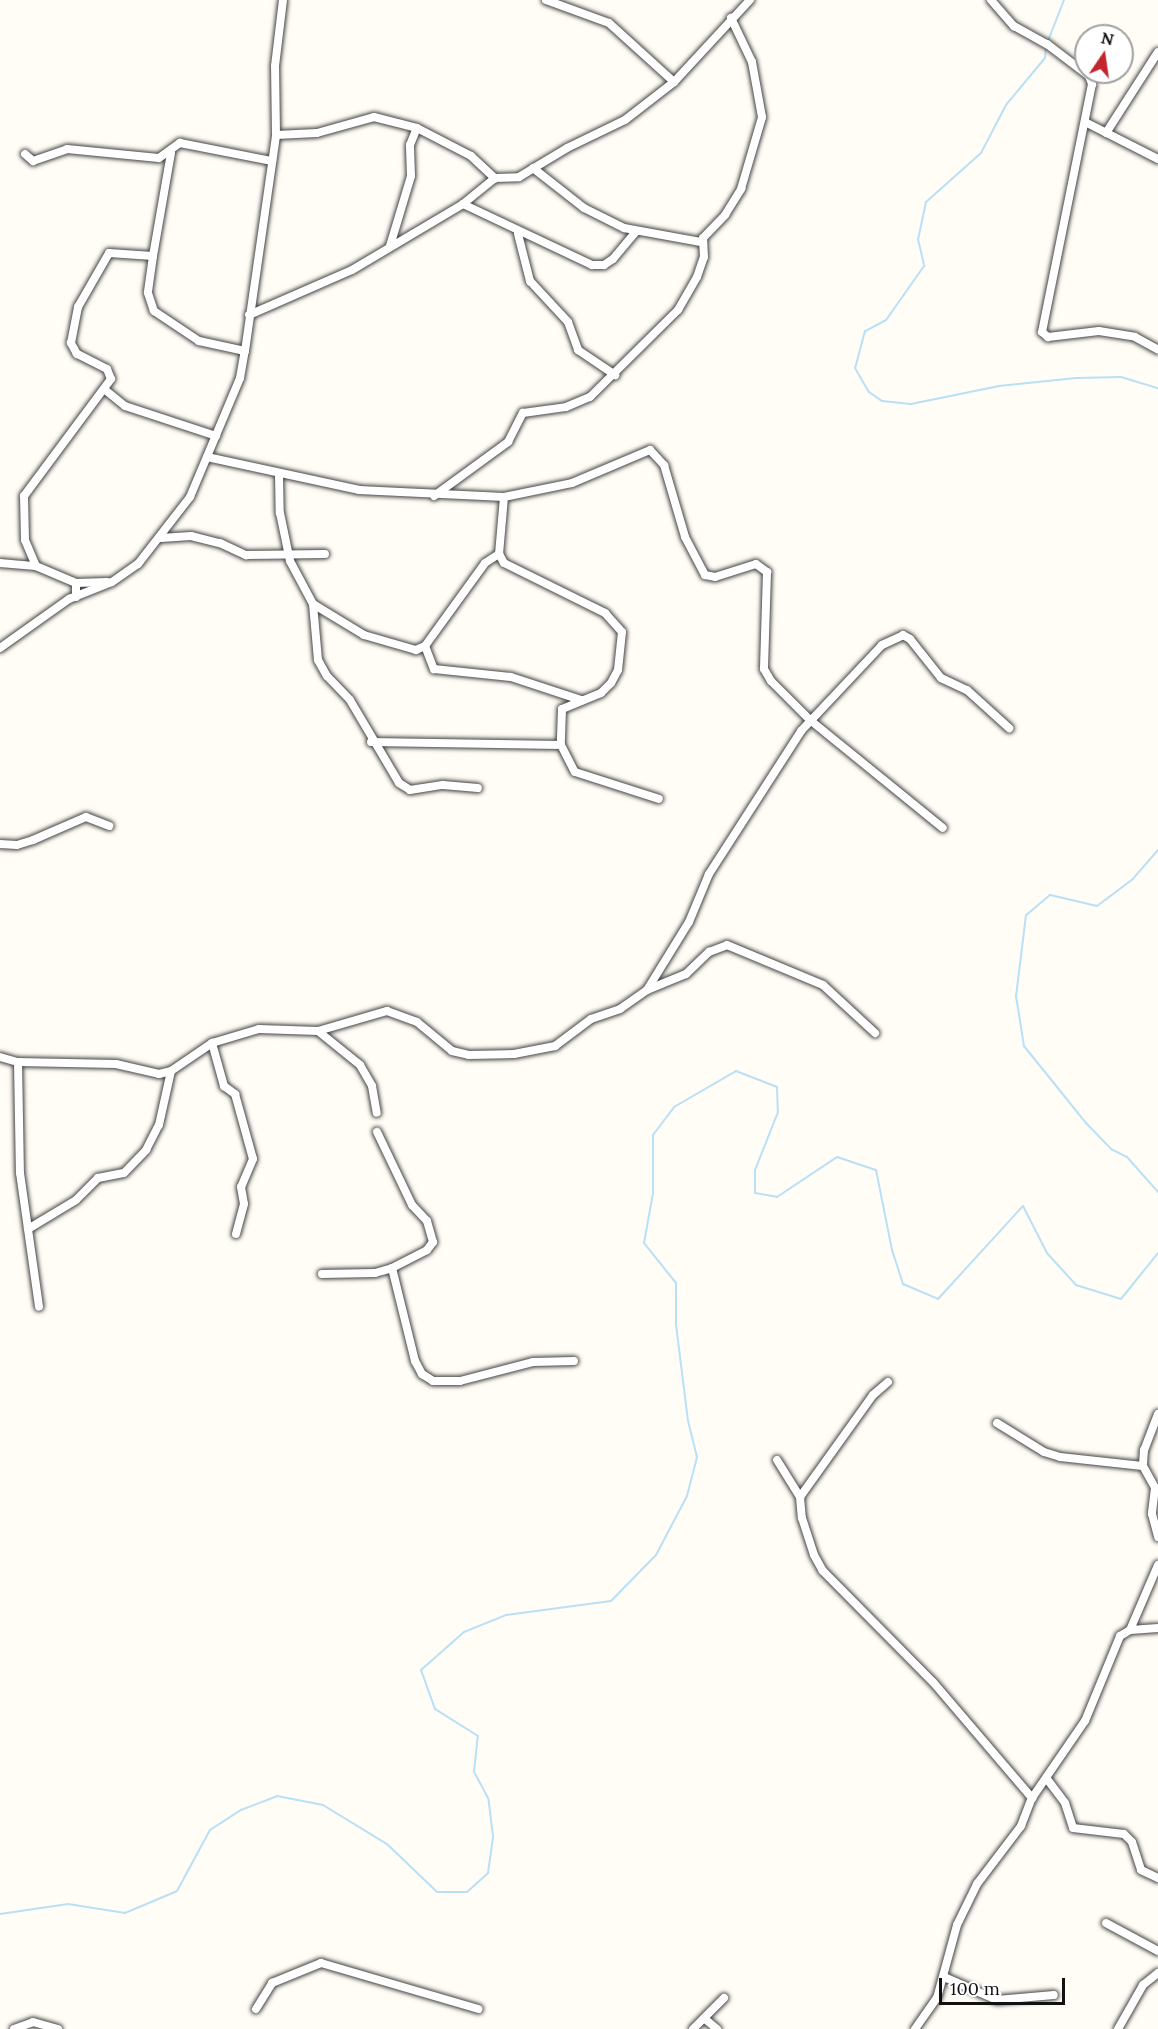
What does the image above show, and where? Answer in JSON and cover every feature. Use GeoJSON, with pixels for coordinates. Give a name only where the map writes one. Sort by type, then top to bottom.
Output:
{"type":"FeatureCollection","features":[{"type":"Feature","properties":{"kind":"street"},"geometry":{"type":"LineString","coordinates":[[0,648],[46,614],[76,597],[112,582],[138,564],[161,538],[190,497],[240,378],[276,135],[275,66],[283,0]]}},
{"type":"Feature","properties":{"kind":"street"},"geometry":{"type":"LineString","coordinates":[[546,0],[609,23],[674,82]]}},
{"type":"Feature","properties":{"kind":"street"},"geometry":{"type":"LineString","coordinates":[[249,315],[330,282],[463,204],[495,178],[519,177],[626,120],[674,82],[750,0]]}},
{"type":"Feature","properties":{"kind":"street"},"geometry":{"type":"LineString","coordinates":[[991,0],[1014,26],[1047,44],[1089,76],[1092,84],[1042,332],[1048,337],[1099,331],[1135,338],[1158,350]]}},
{"type":"Feature","properties":{"kind":"street"},"geometry":{"type":"LineString","coordinates":[[701,243],[726,215],[741,189],[762,117],[752,62],[731,18]]}},
{"type":"Feature","properties":{"kind":"street"},"geometry":{"type":"LineString","coordinates":[[1106,133],[1158,51]]}},
{"type":"Feature","properties":{"kind":"street"},"geometry":{"type":"LineString","coordinates":[[276,135],[317,133],[374,117],[417,128],[471,156],[495,178]]}},
{"type":"Feature","properties":{"kind":"street"},"geometry":{"type":"LineString","coordinates":[[1085,122],[1158,159]]}},
{"type":"Feature","properties":{"kind":"street"},"geometry":{"type":"LineString","coordinates":[[390,246],[411,176],[410,145],[417,128]]}},
{"type":"Feature","properties":{"kind":"street"},"geometry":{"type":"LineString","coordinates":[[25,154],[33,162],[67,149],[159,158],[171,153],[180,143],[272,161]]}},
{"type":"Feature","properties":{"kind":"street"},"geometry":{"type":"LineString","coordinates":[[171,153],[148,293],[154,311],[200,341],[245,351]]}},
{"type":"Feature","properties":{"kind":"street"},"geometry":{"type":"LineString","coordinates":[[533,168],[584,208],[636,232],[701,243]]}},
{"type":"Feature","properties":{"kind":"street"},"geometry":{"type":"LineString","coordinates":[[463,204],[518,234],[581,262],[604,265],[636,232]]}},
{"type":"Feature","properties":{"kind":"street"},"geometry":{"type":"LineString","coordinates":[[518,234],[530,281],[568,322],[578,350],[615,375]]}},
{"type":"Feature","properties":{"kind":"street"},"geometry":{"type":"LineString","coordinates":[[434,496],[508,442],[524,413],[579,403],[615,375],[678,310],[697,277],[704,257],[701,243]]}},
{"type":"Feature","properties":{"kind":"street"},"geometry":{"type":"LineString","coordinates":[[36,566],[25,540],[24,496],[104,389],[111,373],[77,354],[71,343],[78,307],[109,253],[153,256]]}},
{"type":"Feature","properties":{"kind":"street"},"geometry":{"type":"LineString","coordinates":[[104,389],[125,406],[216,436]]}},
{"type":"Feature","properties":{"kind":"street"},"geometry":{"type":"LineString","coordinates":[[207,458],[359,490],[434,496],[504,497],[580,480],[650,450],[658,455],[664,465],[685,537],[705,575],[715,577],[756,564],[767,572],[764,669],[810,720],[943,828]]}},
{"type":"Feature","properties":{"kind":"street"},"geometry":{"type":"LineString","coordinates":[[279,474],[280,513],[298,580],[313,604],[364,635],[406,650],[424,646],[484,563],[499,554]]}},
{"type":"Feature","properties":{"kind":"street"},"geometry":{"type":"LineString","coordinates":[[504,497],[499,554],[514,570],[605,613],[618,622],[623,645],[618,670],[601,693],[562,709],[561,745],[575,772],[659,799]]}},
{"type":"Feature","properties":{"kind":"street"},"geometry":{"type":"LineString","coordinates":[[161,538],[191,536],[220,543],[246,555],[325,554]]}},
{"type":"Feature","properties":{"kind":"street"},"geometry":{"type":"LineString","coordinates":[[0,563],[36,566],[76,583],[112,582]]}},
{"type":"Feature","properties":{"kind":"street"},"geometry":{"type":"LineString","coordinates":[[76,583],[76,597]]}},
{"type":"Feature","properties":{"kind":"street"},"geometry":{"type":"LineString","coordinates":[[313,604],[318,660],[350,700],[372,742],[399,783],[410,790],[443,786],[478,788]]}},
{"type":"Feature","properties":{"kind":"street"},"geometry":{"type":"LineString","coordinates":[[647,990],[689,922],[709,874],[810,720],[882,645],[903,635],[941,678],[967,690],[1010,729]]}},
{"type":"Feature","properties":{"kind":"street"},"geometry":{"type":"LineString","coordinates":[[424,646],[434,669],[511,677],[586,701]]}},
{"type":"Feature","properties":{"kind":"street"},"geometry":{"type":"LineString","coordinates":[[372,742],[561,745]]}},
{"type":"Feature","properties":{"kind":"street"},"geometry":{"type":"LineString","coordinates":[[0,844],[17,845],[33,840],[86,817],[109,826]]}},
{"type":"Feature","properties":{"kind":"street"},"geometry":{"type":"LineString","coordinates":[[0,1057],[18,1062],[116,1064],[159,1074],[171,1071],[212,1043],[259,1029],[318,1031],[387,1011],[417,1022],[452,1051],[469,1055],[514,1054],[555,1046],[584,1023],[620,1009],[647,990],[686,974],[709,952],[727,945],[823,985],[875,1033]]}},
{"type":"Feature","properties":{"kind":"street"},"geometry":{"type":"LineString","coordinates":[[318,1031],[360,1065],[372,1086],[377,1113]]}},
{"type":"Feature","properties":{"kind":"street"},"geometry":{"type":"LineString","coordinates":[[212,1043],[224,1086],[235,1094],[253,1159],[241,1187],[244,1204],[236,1234]]}},
{"type":"Feature","properties":{"kind":"street"},"geometry":{"type":"LineString","coordinates":[[18,1062],[20,1173],[39,1307]]}},
{"type":"Feature","properties":{"kind":"street"},"geometry":{"type":"LineString","coordinates":[[28,1229],[76,1200],[99,1178],[124,1173],[146,1150],[159,1125],[171,1071]]}},
{"type":"Feature","properties":{"kind":"street"},"geometry":{"type":"LineString","coordinates":[[322,1274],[375,1273],[392,1268],[427,1250],[434,1236],[412,1205],[377,1132]]}},
{"type":"Feature","properties":{"kind":"street"},"geometry":{"type":"LineString","coordinates":[[392,1268],[415,1361],[422,1374],[433,1381],[460,1381],[534,1362],[573,1361]]}},
{"type":"Feature","properties":{"kind":"street"},"geometry":{"type":"LineString","coordinates":[[800,1497],[873,1395],[888,1382]]}},
{"type":"Feature","properties":{"kind":"street"},"geometry":{"type":"LineString","coordinates":[[1158,1414],[1143,1450],[1143,1466],[1155,1488],[1152,1514],[1158,1537]]}},
{"type":"Feature","properties":{"kind":"street"},"geometry":{"type":"LineString","coordinates":[[997,1423],[1052,1455],[1143,1466]]}},
{"type":"Feature","properties":{"kind":"street"},"geometry":{"type":"LineString","coordinates":[[777,1460],[800,1497],[802,1518],[823,1571],[933,1682],[1032,1798]]}},
{"type":"Feature","properties":{"kind":"street"},"geometry":{"type":"LineString","coordinates":[[1130,1630],[1158,1565]]}},
{"type":"Feature","properties":{"kind":"street"},"geometry":{"type":"LineString","coordinates":[[915,2029],[937,1998],[962,1915],[977,1884],[1021,1826],[1032,1798],[1085,1721],[1120,1636],[1130,1630],[1158,1628]]}},
{"type":"Feature","properties":{"kind":"street"},"geometry":{"type":"LineString","coordinates":[[1047,1779],[1065,1803],[1073,1828],[1124,1834],[1132,1842],[1141,1870],[1158,1878]]}},
{"type":"Feature","properties":{"kind":"street"},"geometry":{"type":"LineString","coordinates":[[1106,1923],[1158,1951]]}},
{"type":"Feature","properties":{"kind":"street"},"geometry":{"type":"LineString","coordinates":[[256,2009],[272,1983],[321,1963],[478,2009]]}},
{"type":"Feature","properties":{"kind":"street"},"geometry":{"type":"LineString","coordinates":[[1118,2029],[1143,1985],[1158,1973]]}},
{"type":"Feature","properties":{"kind":"street"},"geometry":{"type":"LineString","coordinates":[[944,1977],[997,2000],[1054,1995]]}},
{"type":"Feature","properties":{"kind":"street"},"geometry":{"type":"LineString","coordinates":[[693,2029],[724,1998]]}},
{"type":"Feature","properties":{"kind":"street"},"geometry":{"type":"LineString","coordinates":[[705,2019],[717,2029]]}},
{"type":"Feature","properties":{"kind":"street"},"geometry":{"type":"LineString","coordinates":[[14,2029],[33,2022],[58,2029]]}},
{"type":"Feature","properties":{"kind":"waterway"},"geometry":{"type":"LineString","coordinates":[[1048,41],[1064,0]]}},
{"type":"Feature","properties":{"kind":"waterway"},"geometry":{"type":"LineString","coordinates":[[1046,47],[1045,58],[1006,105],[981,153],[926,202],[918,239],[924,266],[886,320],[865,331],[855,368],[869,392],[882,401],[911,404],[999,386],[1076,378],[1121,377],[1158,388]]}},
{"type":"Feature","properties":{"kind":"waterway"},"geometry":{"type":"LineString","coordinates":[[1158,850],[1133,879],[1097,906],[1050,895],[1026,915],[1016,996],[1024,1046],[1086,1123],[1111,1149],[1127,1157],[1158,1192]]}},
{"type":"Feature","properties":{"kind":"waterway"},"geometry":{"type":"LineString","coordinates":[[0,1914],[68,1904],[125,1913],[177,1891],[210,1830],[241,1810],[277,1796],[323,1805],[387,1844],[437,1892],[467,1892],[488,1873],[493,1836],[488,1798],[474,1772],[478,1736],[435,1709],[421,1670],[464,1632],[506,1615],[611,1601],[656,1555],[687,1496],[697,1457],[688,1421],[676,1325],[676,1283],[644,1243],[653,1193],[653,1135],[674,1107],[736,1071],[777,1087],[778,1112],[755,1170],[755,1193],[777,1197],[837,1157],[876,1170],[892,1250],[903,1284],[938,1299],[1023,1206],[1047,1253],[1076,1285],[1121,1299],[1158,1253]]}}]}
